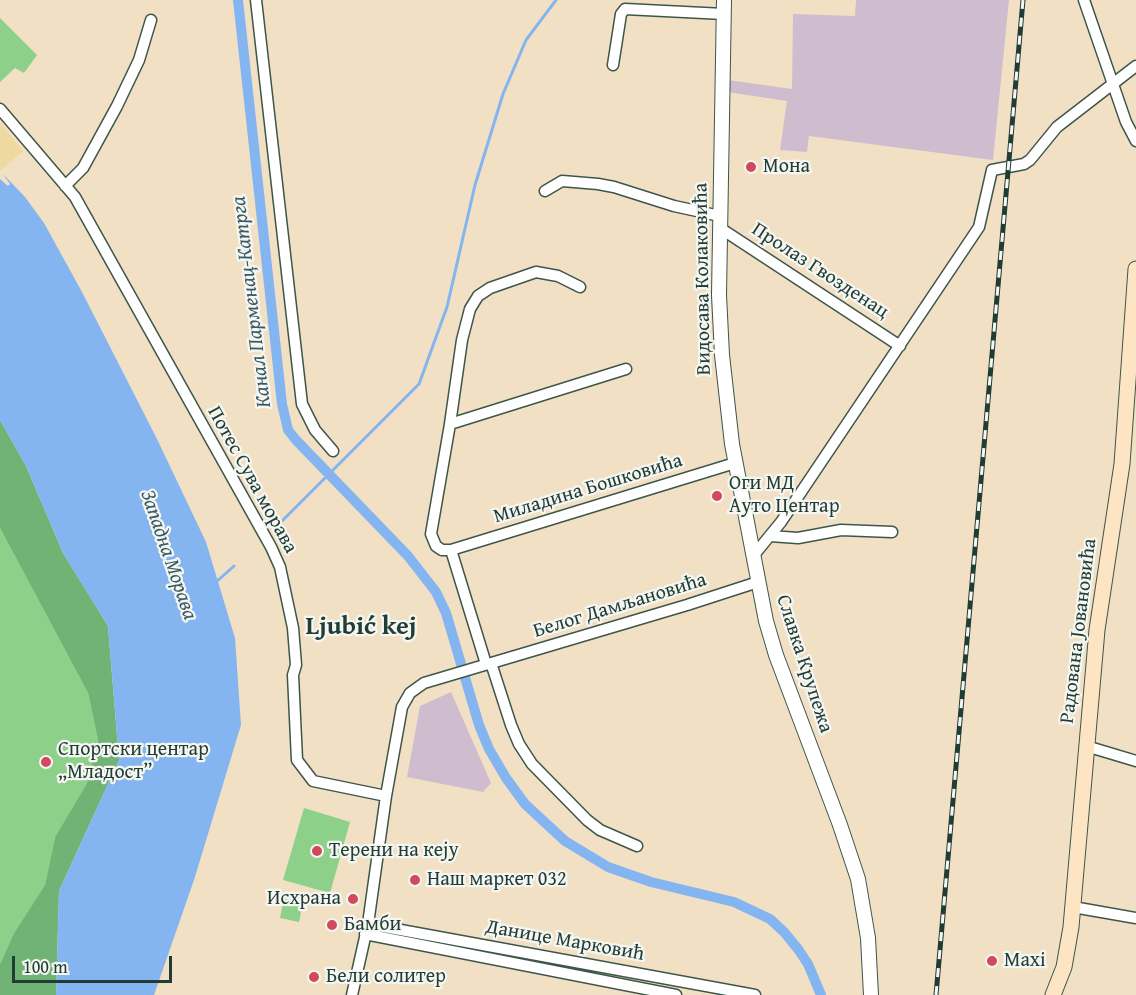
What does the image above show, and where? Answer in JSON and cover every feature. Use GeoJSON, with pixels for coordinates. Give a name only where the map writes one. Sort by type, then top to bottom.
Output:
{"type":"FeatureCollection","features":[{"type":"Feature","properties":{"kind":"main road","name":"Радована Јовановића"},"geometry":{"type":"LineString","coordinates":[[1053,995],[1067,954],[1073,907],[1097,630],[1122,464],[1136,269]]}},
{"type":"Feature","properties":{"kind":"street"},"geometry":{"type":"LineString","coordinates":[[256,0],[302,404],[315,430],[333,451]]}},
{"type":"Feature","properties":{"kind":"street"},"geometry":{"type":"LineString","coordinates":[[1084,0],[1126,122],[1136,141]]}},
{"type":"Feature","properties":{"kind":"street"},"geometry":{"type":"LineString","coordinates":[[613,65],[621,14],[625,9],[724,7]]}},
{"type":"Feature","properties":{"kind":"street","name":"Видосава Колаковића"},"geometry":{"type":"LineString","coordinates":[[724,7],[719,295],[722,355],[735,463],[754,555]]}},
{"type":"Feature","properties":{"kind":"street"},"geometry":{"type":"LineString","coordinates":[[65,186],[82,168],[117,106],[139,60],[151,20]]}},
{"type":"Feature","properties":{"kind":"street"},"geometry":{"type":"LineString","coordinates":[[754,555],[770,536],[900,346],[979,226],[992,171],[1030,160],[1057,127],[1136,66]]}},
{"type":"Feature","properties":{"kind":"street","name":"Потес Сува морава"},"geometry":{"type":"LineString","coordinates":[[0,109],[75,197],[269,542],[280,567],[293,628],[296,665],[293,675],[297,760],[313,780],[386,796]]}},
{"type":"Feature","properties":{"kind":"street"},"geometry":{"type":"LineString","coordinates":[[545,191],[562,181],[614,187],[720,222]]}},
{"type":"Feature","properties":{"kind":"street","name":"Пролаз Гвозденац"},"geometry":{"type":"LineString","coordinates":[[720,222],[900,346]]}},
{"type":"Feature","properties":{"kind":"street"},"geometry":{"type":"LineString","coordinates":[[580,286],[558,276],[536,272],[490,288],[478,296],[470,309],[462,340],[450,428],[431,534],[436,546],[442,550],[451,550],[511,725],[519,744],[532,764],[586,820],[600,830],[637,846]]}},
{"type":"Feature","properties":{"kind":"street"},"geometry":{"type":"LineString","coordinates":[[450,428],[626,369]]}},
{"type":"Feature","properties":{"kind":"street","name":"Миладина Бошковића"},"geometry":{"type":"LineString","coordinates":[[451,550],[735,463]]}},
{"type":"Feature","properties":{"kind":"street"},"geometry":{"type":"LineString","coordinates":[[770,536],[798,538],[841,530],[892,532]]}},
{"type":"Feature","properties":{"kind":"street","name":"Славка Крупежа"},"geometry":{"type":"LineString","coordinates":[[754,555],[762,606],[776,655],[858,879],[868,938],[871,995]]}},
{"type":"Feature","properties":{"kind":"street","name":"Белог Дамљановића"},"geometry":{"type":"LineString","coordinates":[[386,796],[402,706],[410,693],[424,683],[758,582]]}},
{"type":"Feature","properties":{"kind":"street"},"geometry":{"type":"LineString","coordinates":[[1086,746],[1136,760]]}},
{"type":"Feature","properties":{"kind":"street"},"geometry":{"type":"LineString","coordinates":[[352,995],[367,929],[386,796]]}},
{"type":"Feature","properties":{"kind":"street"},"geometry":{"type":"LineString","coordinates":[[1073,907],[1136,918]]}},
{"type":"Feature","properties":{"kind":"street","name":"Данице Марковић"},"geometry":{"type":"LineString","coordinates":[[367,929],[708,990],[756,995]]}},
{"type":"Feature","properties":{"kind":"street","name":"Данице Марковић"},"geometry":{"type":"LineString","coordinates":[[367,929],[676,995]]}},
{"type":"Feature","properties":{"kind":"shaded area"},"geometry":{"type":"Polygon","coordinates":[[[856,0],[1009,0],[993,160],[809,136],[807,152],[780,150],[787,101],[727,92],[728,80],[792,89],[793,14],[855,16],[856,0]]]}},
{"type":"Feature","properties":{"kind":"shaded area"},"geometry":{"type":"Polygon","coordinates":[[[451,692],[491,783],[483,792],[407,777],[420,706],[451,692]]]}},
{"type":"Feature","properties":{"kind":"green space"},"geometry":{"type":"Polygon","coordinates":[[[0,18],[37,55],[24,73],[15,68],[0,82],[0,18]]]}},
{"type":"Feature","properties":{"kind":"green space"},"geometry":{"type":"Polygon","coordinates":[[[0,420],[26,466],[63,553],[108,626],[119,760],[59,891],[56,995],[0,995],[0,964],[14,933],[45,885],[55,837],[87,783],[98,740],[88,693],[0,528],[0,420]]]}},
{"type":"Feature","properties":{"kind":"green space","name":"Спортски центар „Младост”"},"geometry":{"type":"Polygon","coordinates":[[[0,528],[88,693],[98,740],[87,783],[55,837],[45,885],[14,933],[0,964],[0,528]]]}},
{"type":"Feature","properties":{"kind":"green space","name":"Терени на кеју"},"geometry":{"type":"Polygon","coordinates":[[[304,808],[350,822],[330,893],[283,880],[304,808]]]}},
{"type":"Feature","properties":{"kind":"green space"},"geometry":{"type":"Polygon","coordinates":[[[284,898],[303,902],[299,922],[280,918],[284,898]]]}},
{"type":"Feature","properties":{"kind":"sand"},"geometry":{"type":"Polygon","coordinates":[[[0,123],[24,152],[0,171],[0,123]]]}},
{"type":"Feature","properties":{"kind":"water","name":"Западна Морава"},"geometry":{"type":"Polygon","coordinates":[[[3,174],[25,197],[44,223],[157,439],[206,542],[235,638],[241,725],[194,880],[154,995],[56,995],[59,891],[119,760],[108,626],[63,553],[26,466],[0,420],[0,179],[8,186],[10,184],[3,174]]]}},
{"type":"Feature","properties":{"kind":"waterway","name":"Канал Парменац-Катрга"},"geometry":{"type":"LineString","coordinates":[[238,0],[282,404],[288,430],[408,556],[436,592],[446,613],[479,725],[489,749],[525,804],[565,841],[608,867],[651,882],[734,902],[770,919],[798,949],[808,964],[821,995]]}},
{"type":"Feature","properties":{"kind":"waterway"},"geometry":{"type":"LineString","coordinates":[[275,528],[419,384],[447,307],[475,185],[503,94],[526,40],[556,0]]}},
{"type":"Feature","properties":{"kind":"waterway"},"geometry":{"type":"LineString","coordinates":[[215,583],[234,566]]}},
{"type":"Feature","properties":{"kind":"railway"},"geometry":{"type":"LineString","coordinates":[[936,995],[1023,0]]}},
{"type":"Feature","properties":{"kind":"place","name":"Мона"},"geometry":{"type":"Point","coordinates":[751,167]}},
{"type":"Feature","properties":{"kind":"place","name":"Оги МД Ауто Центар"},"geometry":{"type":"Point","coordinates":[717,496]}},
{"type":"Feature","properties":{"kind":"place","name":"Спортски центар „Младост”"},"geometry":{"type":"Point","coordinates":[46,762]}},
{"type":"Feature","properties":{"kind":"place","name":"Терени на кеју"},"geometry":{"type":"Point","coordinates":[317,851]}},
{"type":"Feature","properties":{"kind":"place","name":"Наш маркет 032"},"geometry":{"type":"Point","coordinates":[415,880]}},
{"type":"Feature","properties":{"kind":"place","name":"Исхрана"},"geometry":{"type":"Point","coordinates":[353,899]}},
{"type":"Feature","properties":{"kind":"place","name":"Бамби"},"geometry":{"type":"Point","coordinates":[332,925]}},
{"type":"Feature","properties":{"kind":"place","name":"Maxi"},"geometry":{"type":"Point","coordinates":[992,961]}},
{"type":"Feature","properties":{"kind":"place","name":"Бели солитер"},"geometry":{"type":"Point","coordinates":[314,977]}},
{"type":"Feature","properties":{"kind":"district","name":"Ljubić kej"},"geometry":{"type":"Point","coordinates":[361,627]}}]}
